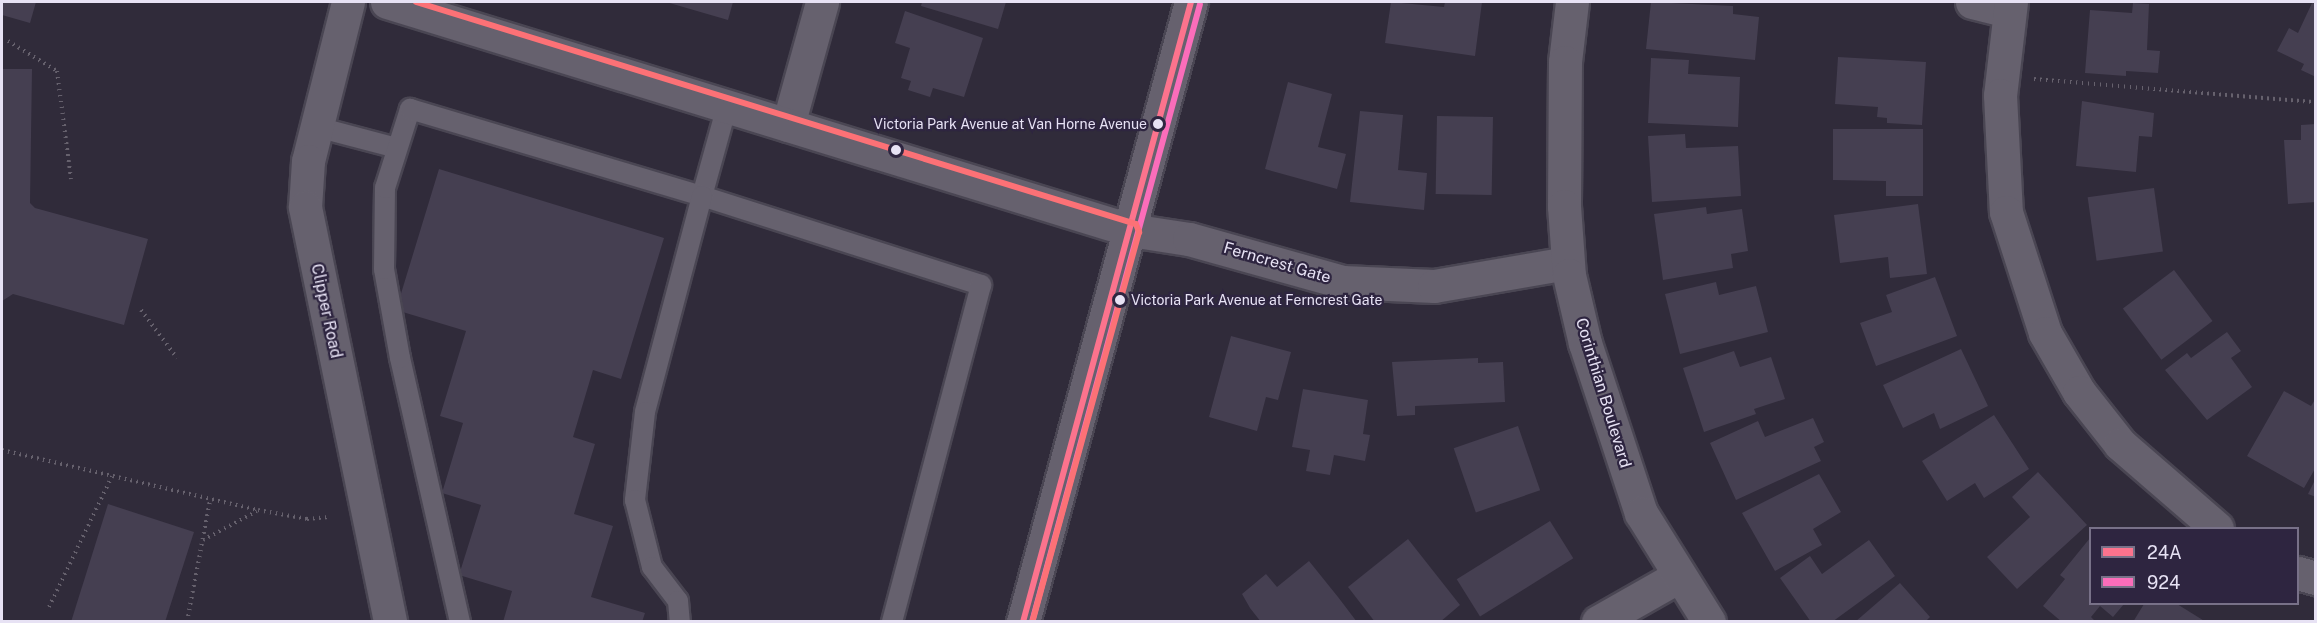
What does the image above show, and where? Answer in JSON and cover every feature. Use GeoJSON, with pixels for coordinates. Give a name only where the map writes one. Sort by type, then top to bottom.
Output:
{"type":"FeatureCollection","features":[{"type":"Feature","properties":{"kind":"street","name":"Clipper Road"},"geometry":{"type":"LineString","coordinates":[[348,2],[308,162],[305,207],[390,621]]}},
{"type":"Feature","properties":{"kind":"street","name":"Ferncrest Gate"},"geometry":{"type":"LineString","coordinates":[[387,2],[1130,230],[1189,239],[1343,282],[1434,286],[1567,263]]}},
{"type":"Feature","properties":{"kind":"street"},"geometry":{"type":"LineString","coordinates":[[788,125],[822,2]]}},
{"type":"Feature","properties":{"kind":"street"},"geometry":{"type":"LineString","coordinates":[[1023,621],[1191,2]]}},
{"type":"Feature","properties":{"kind":"street","name":"Corinthian Boulevard"},"geometry":{"type":"LineString","coordinates":[[1572,2],[1565,62],[1567,263],[1585,343],[1641,513],[1709,621]]}},
{"type":"Feature","properties":{"kind":"street"},"geometry":{"type":"LineString","coordinates":[[1972,2],[2010,6],[2000,95],[2006,212],[2045,333],[2079,392],[2120,444],[2216,527]]}},
{"type":"Feature","properties":{"kind":"street"},"geometry":{"type":"LineString","coordinates":[[2299,573],[2316,578]]}},
{"type":"Feature","properties":{"kind":"street"},"geometry":{"type":"LineString","coordinates":[[1598,621],[1679,576]]}},
{"type":"Feature","properties":{"kind":"lane"},"geometry":{"type":"LineString","coordinates":[[680,621],[678,601],[652,567],[635,500],[645,412],[727,106]]}},
{"type":"Feature","properties":{"kind":"lane"},"geometry":{"type":"LineString","coordinates":[[460,621],[402,369],[384,269],[385,188],[410,109],[702,196],[981,285],[924,491],[892,621]]}},
{"type":"Feature","properties":{"kind":"lane"},"geometry":{"type":"LineString","coordinates":[[316,127],[398,148]]}},
{"type":"Feature","properties":{"kind":"path"},"geometry":{"type":"LineString","coordinates":[[2,41],[8,41],[57,71],[71,178]]}},
{"type":"Feature","properties":{"kind":"path"},"geometry":{"type":"LineString","coordinates":[[2021,78],[2316,102]]}},
{"type":"Feature","properties":{"kind":"path"},"geometry":{"type":"LineString","coordinates":[[141,310],[177,358]]}},
{"type":"Feature","properties":{"kind":"path"},"geometry":{"type":"LineString","coordinates":[[2,450],[258,510],[307,519],[329,517]]}},
{"type":"Feature","properties":{"kind":"path"},"geometry":{"type":"LineString","coordinates":[[49,607],[112,476]]}},
{"type":"Feature","properties":{"kind":"path"},"geometry":{"type":"LineString","coordinates":[[187,621],[210,500]]}},
{"type":"Feature","properties":{"kind":"path"},"geometry":{"type":"LineString","coordinates":[[202,541],[258,510]]}},
{"type":"Feature","properties":{"kind":"building"},"geometry":{"type":"Polygon","coordinates":[[[2,2],[36,2],[30,23],[2,15],[2,2]]]}},
{"type":"Feature","properties":{"kind":"building"},"geometry":{"type":"Polygon","coordinates":[[[666,2],[733,2],[728,20],[666,2]]]}},
{"type":"Feature","properties":{"kind":"building"},"geometry":{"type":"Polygon","coordinates":[[[922,2],[1006,2],[998,29],[921,6],[922,2]]]}},
{"type":"Feature","properties":{"kind":"building"},"geometry":{"type":"Polygon","coordinates":[[[1391,2],[1444,7],[1445,2],[1482,2],[1475,56],[1385,43],[1391,2]]]}},
{"type":"Feature","properties":{"kind":"building"},"geometry":{"type":"Polygon","coordinates":[[[1651,2],[1733,6],[1733,14],[1759,17],[1755,60],[1646,49],[1651,2]]]}},
{"type":"Feature","properties":{"kind":"building"},"geometry":{"type":"Polygon","coordinates":[[[2133,3],[2149,4],[2147,50],[2160,51],[2158,73],[2126,71],[2126,76],[2085,73],[2090,10],[2132,13],[2133,3]]]}},
{"type":"Feature","properties":{"kind":"building"},"geometry":{"type":"Polygon","coordinates":[[[2312,3],[2316,4],[2316,77],[2301,70],[2304,64],[2277,51],[2289,28],[2298,33],[2312,3]]]}},
{"type":"Feature","properties":{"kind":"building"},"geometry":{"type":"Polygon","coordinates":[[[905,11],[983,38],[964,97],[933,88],[930,97],[908,90],[911,81],[901,78],[910,48],[895,43],[905,11]]]}},
{"type":"Feature","properties":{"kind":"building"},"geometry":{"type":"Polygon","coordinates":[[[1838,57],[1926,62],[1922,125],[1887,123],[1887,118],[1877,117],[1878,107],[1835,104],[1838,57]]]}},
{"type":"Feature","properties":{"kind":"building"},"geometry":{"type":"Polygon","coordinates":[[[1651,58],[1689,60],[1688,74],[1740,77],[1738,127],[1648,123],[1651,58]]]}},
{"type":"Feature","properties":{"kind":"building"},"geometry":{"type":"Polygon","coordinates":[[[2,69],[32,69],[30,203],[35,208],[148,239],[124,325],[13,294],[2,301],[2,69]]]}},
{"type":"Feature","properties":{"kind":"building"},"geometry":{"type":"Polygon","coordinates":[[[1288,82],[1332,94],[1318,147],[1346,154],[1337,189],[1265,169],[1288,82]]]}},
{"type":"Feature","properties":{"kind":"building"},"geometry":{"type":"Polygon","coordinates":[[[2082,101],[2154,113],[2152,137],[2139,136],[2136,172],[2076,166],[2082,101]]]}},
{"type":"Feature","properties":{"kind":"building"},"geometry":{"type":"Polygon","coordinates":[[[1360,111],[1403,115],[1398,170],[1427,173],[1424,210],[1350,202],[1360,111]]]}},
{"type":"Feature","properties":{"kind":"building"},"geometry":{"type":"Polygon","coordinates":[[[1437,116],[1493,117],[1492,195],[1436,194],[1437,116]]]}},
{"type":"Feature","properties":{"kind":"building"},"geometry":{"type":"Polygon","coordinates":[[[2316,124],[2316,202],[2288,204],[2284,140],[2301,140],[2301,125],[2316,124]]]}},
{"type":"Feature","properties":{"kind":"building"},"geometry":{"type":"Polygon","coordinates":[[[1833,129],[1923,129],[1923,196],[1886,196],[1886,181],[1833,180],[1833,129]]]}},
{"type":"Feature","properties":{"kind":"building"},"geometry":{"type":"Polygon","coordinates":[[[1685,134],[1686,148],[1738,146],[1741,196],[1652,202],[1648,136],[1685,134]]]}},
{"type":"Feature","properties":{"kind":"building"},"geometry":{"type":"Polygon","coordinates":[[[439,169],[664,238],[621,379],[593,370],[573,437],[595,444],[574,514],[613,526],[591,597],[645,613],[642,622],[503,622],[512,591],[459,575],[481,505],[442,493],[463,423],[440,416],[466,331],[396,310],[439,169]]]}},
{"type":"Feature","properties":{"kind":"building"},"geometry":{"type":"Polygon","coordinates":[[[2154,188],[2163,251],[2097,261],[2088,197],[2154,188]]]}},
{"type":"Feature","properties":{"kind":"building"},"geometry":{"type":"Polygon","coordinates":[[[1918,204],[1927,274],[1890,278],[1888,257],[1840,263],[1834,215],[1918,204]]]}},
{"type":"Feature","properties":{"kind":"building"},"geometry":{"type":"Polygon","coordinates":[[[1706,207],[1707,214],[1742,209],[1748,251],[1731,254],[1733,268],[1663,280],[1654,214],[1706,207]]]}},
{"type":"Feature","properties":{"kind":"building"},"geometry":{"type":"Polygon","coordinates":[[[2174,270],[2213,321],[2161,360],[2123,309],[2174,270]]]}},
{"type":"Feature","properties":{"kind":"building"},"geometry":{"type":"Polygon","coordinates":[[[1935,277],[1957,336],[1876,366],[1860,323],[1892,312],[1886,295],[1935,277]]]}},
{"type":"Feature","properties":{"kind":"building"},"geometry":{"type":"Polygon","coordinates":[[[1716,282],[1719,295],[1756,286],[1768,332],[1680,354],[1665,294],[1716,282]]]}},
{"type":"Feature","properties":{"kind":"building"},"geometry":{"type":"Polygon","coordinates":[[[2227,332],[2241,351],[2231,358],[2252,387],[2207,420],[2165,370],[2187,353],[2191,358],[2227,332]]]}},
{"type":"Feature","properties":{"kind":"building"},"geometry":{"type":"Polygon","coordinates":[[[1231,336],[1291,352],[1278,400],[1266,397],[1257,431],[1209,417],[1231,336]]]}},
{"type":"Feature","properties":{"kind":"building"},"geometry":{"type":"Polygon","coordinates":[[[1961,349],[1988,406],[1940,429],[1934,413],[1903,428],[1883,385],[1961,349]]]}},
{"type":"Feature","properties":{"kind":"building"},"geometry":{"type":"Polygon","coordinates":[[[1734,351],[1740,367],[1771,357],[1785,399],[1754,409],[1756,414],[1704,432],[1683,368],[1734,351]]]}},
{"type":"Feature","properties":{"kind":"building"},"geometry":{"type":"Polygon","coordinates":[[[1478,358],[1478,363],[1503,362],[1505,402],[1415,406],[1415,415],[1397,416],[1392,362],[1478,358]]]}},
{"type":"Feature","properties":{"kind":"building"},"geometry":{"type":"Polygon","coordinates":[[[1303,389],[1368,400],[1363,434],[1370,435],[1365,461],[1334,455],[1330,475],[1306,471],[1310,450],[1292,447],[1303,389]]]}},
{"type":"Feature","properties":{"kind":"building"},"geometry":{"type":"Polygon","coordinates":[[[2284,391],[2311,406],[2316,398],[2316,467],[2304,488],[2247,456],[2284,391]]]}},
{"type":"Feature","properties":{"kind":"building"},"geometry":{"type":"Polygon","coordinates":[[[1994,415],[2029,469],[1984,498],[1975,483],[1947,501],[1922,461],[1994,415]]]}},
{"type":"Feature","properties":{"kind":"building"},"geometry":{"type":"Polygon","coordinates":[[[1813,418],[1824,442],[1814,447],[1821,461],[1736,500],[1710,443],[1758,421],[1765,437],[1813,418]]]}},
{"type":"Feature","properties":{"kind":"building"},"geometry":{"type":"Polygon","coordinates":[[[1518,426],[1540,490],[1476,512],[1454,448],[1518,426]]]}},
{"type":"Feature","properties":{"kind":"building"},"geometry":{"type":"Polygon","coordinates":[[[2038,472],[2087,525],[2017,589],[1987,557],[2030,517],[2012,497],[2038,472]]]}},
{"type":"Feature","properties":{"kind":"building"},"geometry":{"type":"Polygon","coordinates":[[[1819,474],[1841,512],[1813,529],[1822,545],[1775,571],[1742,513],[1819,474]]]}},
{"type":"Feature","properties":{"kind":"building"},"geometry":{"type":"Polygon","coordinates":[[[2316,478],[2316,497],[2308,494],[2316,478]]]}},
{"type":"Feature","properties":{"kind":"building"},"geometry":{"type":"Polygon","coordinates":[[[108,504],[194,532],[165,622],[71,622],[108,504]]]}},
{"type":"Feature","properties":{"kind":"building"},"geometry":{"type":"Polygon","coordinates":[[[1550,521],[1573,558],[1480,617],[1457,579],[1550,521]]]}},
{"type":"Feature","properties":{"kind":"building"},"geometry":{"type":"Polygon","coordinates":[[[1408,539],[1460,605],[1440,622],[1375,622],[1348,587],[1408,539]]]}},
{"type":"Feature","properties":{"kind":"building"},"geometry":{"type":"Polygon","coordinates":[[[2089,539],[2089,605],[2123,605],[2113,617],[2100,606],[2091,617],[2096,622],[2062,622],[2043,606],[2065,579],[2060,575],[2089,539]]]}},
{"type":"Feature","properties":{"kind":"building"},"geometry":{"type":"Polygon","coordinates":[[[1869,540],[1895,576],[1832,622],[1811,622],[1780,578],[1810,556],[1822,574],[1869,540]]]}},
{"type":"Feature","properties":{"kind":"building"},"geometry":{"type":"Polygon","coordinates":[[[1309,561],[1357,622],[1261,622],[1242,594],[1266,574],[1277,587],[1309,561]]]}},
{"type":"Feature","properties":{"kind":"building"},"geometry":{"type":"Polygon","coordinates":[[[1900,583],[1930,617],[1925,622],[1855,622],[1900,583]]]}},
{"type":"Feature","properties":{"kind":"building"},"geometry":{"type":"Polygon","coordinates":[[[2143,605],[2179,605],[2206,622],[2133,622],[2143,605]]]}},
{"type":"Feature","properties":{"kind":"transit line"},"geometry":{"type":"LineString","coordinates":[[416,2],[1136,224],[1139,232],[1032,622]]}},
{"type":"Feature","properties":{"kind":"transit line","name":"24A"},"geometry":{"type":"LineString","coordinates":[[1023,622],[1191,2]]}},
{"type":"Feature","properties":{"kind":"transit line","name":"924"},"geometry":{"type":"LineString","coordinates":[[1032,622],[1200,4]]}},
{"type":"Feature","properties":{"kind":"place","name":"Victoria Park Avenue at Van Horne Avenue"},"geometry":{"type":"Point","coordinates":[1158,124]}},
{"type":"Feature","properties":{"kind":"place","name":"Victoria Park Avenue at Ferncrest Gate"},"geometry":{"type":"Point","coordinates":[1120,300]}}]}
